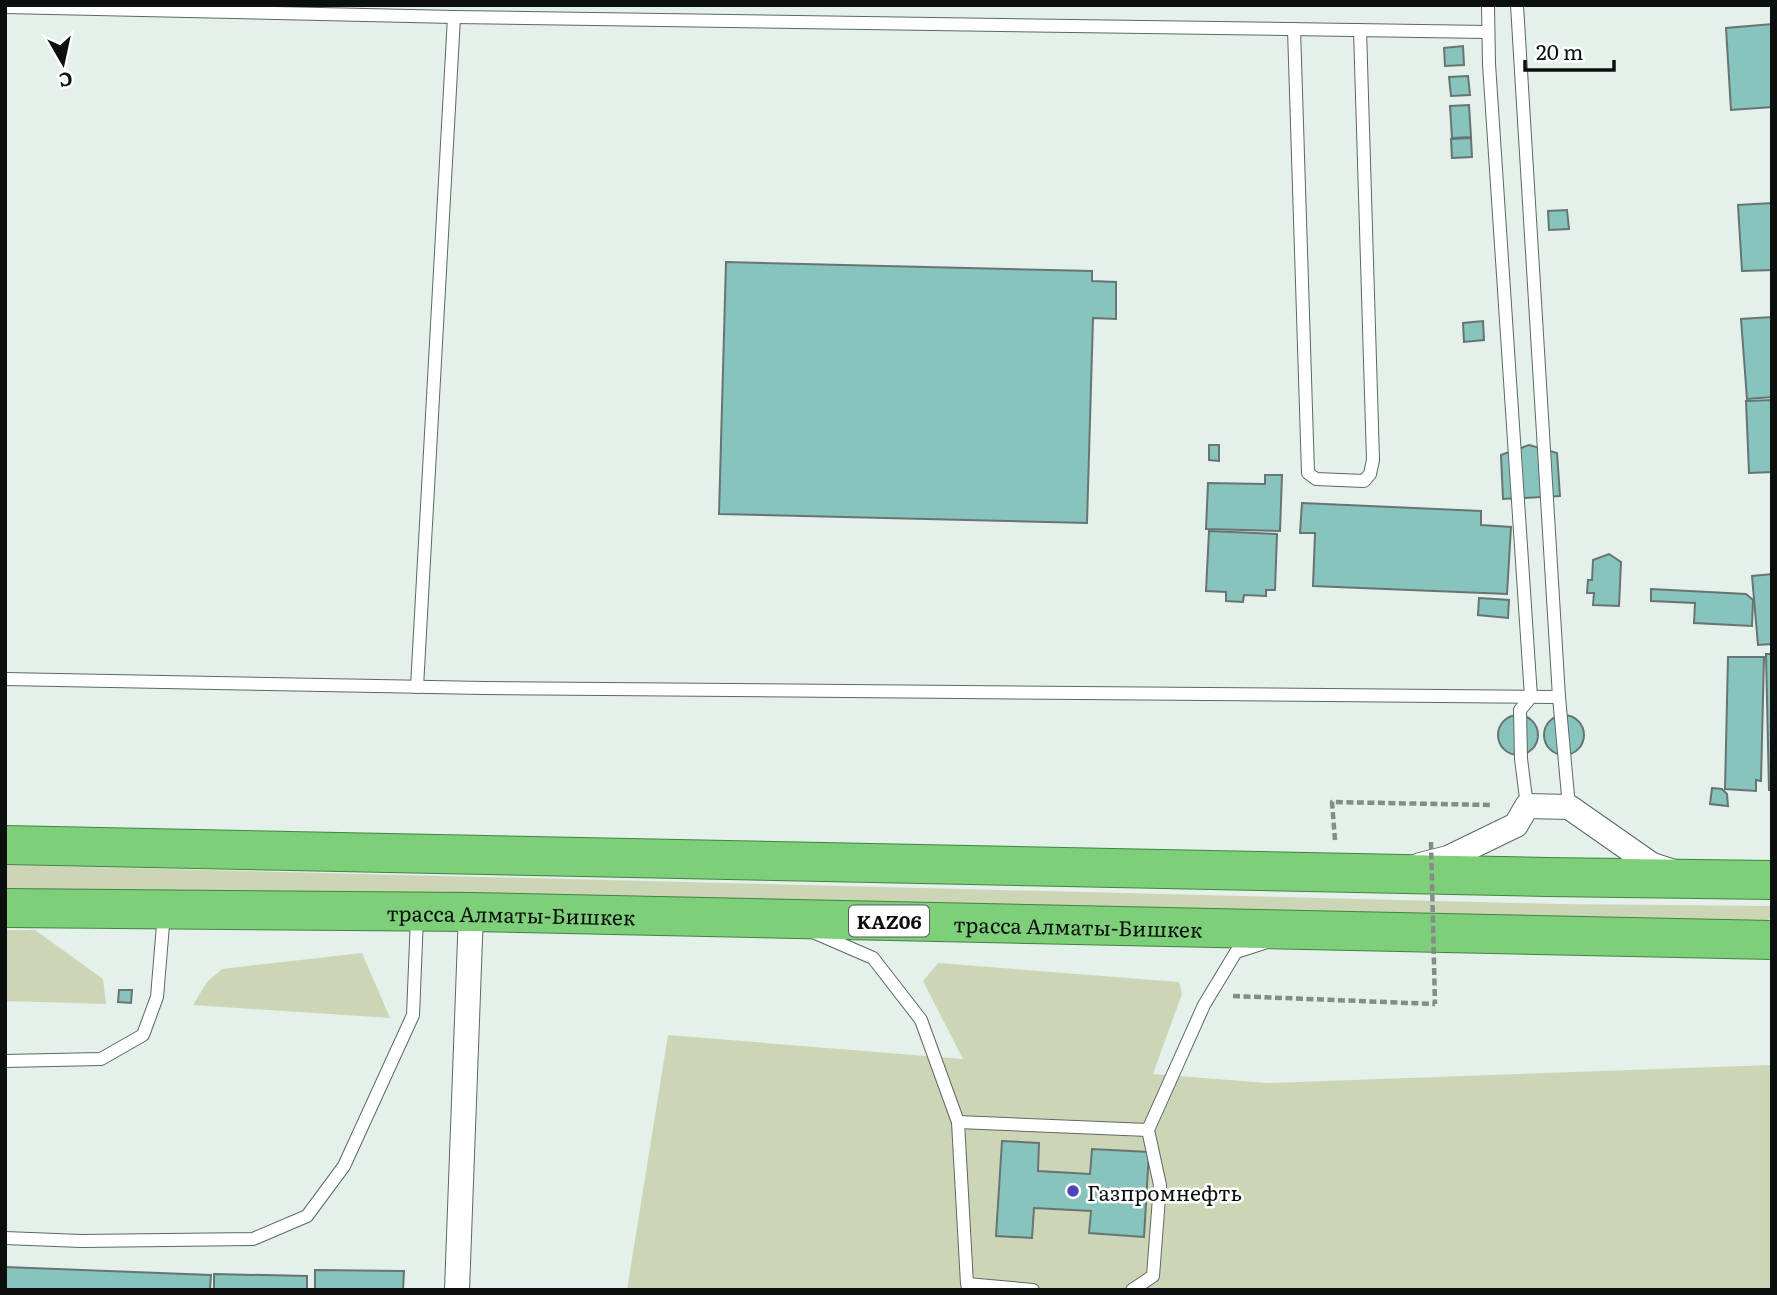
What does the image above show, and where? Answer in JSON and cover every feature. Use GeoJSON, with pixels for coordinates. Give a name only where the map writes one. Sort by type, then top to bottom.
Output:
{"type":"FeatureCollection","features":[{"type":"Feature","properties":{"kind":"highway"},"geometry":{"type":"LineString","coordinates":[[5,845],[1772,880]]}},
{"type":"Feature","properties":{"kind":"highway","name":"трасса Алматы-Бишкек"},"geometry":{"type":"LineString","coordinates":[[5,908],[471,912],[1772,940]]}},
{"type":"Feature","properties":{"kind":"street"},"geometry":{"type":"LineString","coordinates":[[1388,874],[1448,858],[1516,825],[1527,806],[1569,807],[1652,865],[1692,878]]}},
{"type":"Feature","properties":{"kind":"street"},"geometry":{"type":"LineString","coordinates":[[457,1290],[471,912]]}},
{"type":"Feature","properties":{"kind":"lane"},"geometry":{"type":"LineString","coordinates":[[1488,5],[1531,697],[1520,710],[1521,759],[1527,806]]}},
{"type":"Feature","properties":{"kind":"lane"},"geometry":{"type":"LineString","coordinates":[[1517,5],[1559,696],[1569,807]]}},
{"type":"Feature","properties":{"kind":"lane"},"geometry":{"type":"LineString","coordinates":[[5,7],[454,17],[1489,32]]}},
{"type":"Feature","properties":{"kind":"lane"},"geometry":{"type":"LineString","coordinates":[[417,687],[454,17]]}},
{"type":"Feature","properties":{"kind":"lane"},"geometry":{"type":"LineString","coordinates":[[1294,29],[1308,473],[1316,479],[1364,481],[1370,474],[1373,460],[1360,30]]}},
{"type":"Feature","properties":{"kind":"lane"},"geometry":{"type":"LineString","coordinates":[[5,679],[417,687],[1559,696]]}},
{"type":"Feature","properties":{"kind":"lane"},"geometry":{"type":"LineString","coordinates":[[5,1061],[102,1059],[143,1035],[157,997],[165,910]]}},
{"type":"Feature","properties":{"kind":"lane"},"geometry":{"type":"LineString","coordinates":[[5,1238],[81,1241],[253,1239],[307,1216],[344,1166],[413,1015],[417,912]]}},
{"type":"Feature","properties":{"kind":"lane"},"geometry":{"type":"LineString","coordinates":[[780,918],[873,958],[921,1020],[958,1122],[967,1284],[1033,1290]]}},
{"type":"Feature","properties":{"kind":"lane"},"geometry":{"type":"LineString","coordinates":[[1132,1290],[1153,1276],[1160,1185],[1148,1130],[1210,995],[1236,952],[1304,930]]}},
{"type":"Feature","properties":{"kind":"lane"},"geometry":{"type":"LineString","coordinates":[[958,1122],[1148,1130]]}},
{"type":"Feature","properties":{"kind":"path"},"geometry":{"type":"LineString","coordinates":[[1335,839],[1332,802],[1527,806]]}},
{"type":"Feature","properties":{"kind":"path"},"geometry":{"type":"LineString","coordinates":[[1210,995],[1435,1004],[1431,842]]}},
{"type":"Feature","properties":{"kind":"green space"},"geometry":{"type":"Polygon","coordinates":[[[5,865],[1559,904],[1772,906],[1772,916],[1767,921],[1490,919],[5,890],[5,865]]]}},
{"type":"Feature","properties":{"kind":"green space"},"geometry":{"type":"Polygon","coordinates":[[[5,930],[35,930],[103,979],[106,1004],[5,1001],[5,930]]]}},
{"type":"Feature","properties":{"kind":"green space"},"geometry":{"type":"Polygon","coordinates":[[[362,953],[390,1018],[193,1005],[207,982],[222,969],[362,953]]]}},
{"type":"Feature","properties":{"kind":"green space"},"geometry":{"type":"Polygon","coordinates":[[[938,963],[1179,982],[1182,994],[1153,1074],[1267,1083],[1772,1065],[1772,1290],[627,1290],[668,1035],[963,1059],[923,981],[938,963]]]}},
{"type":"Feature","properties":{"kind":"building"},"geometry":{"type":"Polygon","coordinates":[[[1772,24],[1772,107],[1731,110],[1726,28],[1772,24]]]}},
{"type":"Feature","properties":{"kind":"building"},"geometry":{"type":"Polygon","coordinates":[[[1463,46],[1464,65],[1445,66],[1444,48],[1463,46]]]}},
{"type":"Feature","properties":{"kind":"building"},"geometry":{"type":"Polygon","coordinates":[[[1468,76],[1470,95],[1451,96],[1449,77],[1468,76]]]}},
{"type":"Feature","properties":{"kind":"building"},"geometry":{"type":"Polygon","coordinates":[[[1469,105],[1471,137],[1452,138],[1450,106],[1469,105]]]}},
{"type":"Feature","properties":{"kind":"building"},"geometry":{"type":"Polygon","coordinates":[[[1471,138],[1472,157],[1452,158],[1451,139],[1471,138]]]}},
{"type":"Feature","properties":{"kind":"building"},"geometry":{"type":"Polygon","coordinates":[[[1772,203],[1772,270],[1742,271],[1738,205],[1772,203]]]}},
{"type":"Feature","properties":{"kind":"building"},"geometry":{"type":"Polygon","coordinates":[[[1567,210],[1569,229],[1549,230],[1548,211],[1567,210]]]}},
{"type":"Feature","properties":{"kind":"building"},"geometry":{"type":"Polygon","coordinates":[[[726,262],[1092,271],[1092,281],[1116,282],[1116,319],[1093,318],[1087,523],[719,514],[726,262]]]}},
{"type":"Feature","properties":{"kind":"building"},"geometry":{"type":"Polygon","coordinates":[[[1772,317],[1772,397],[1747,399],[1741,319],[1772,317]]]}},
{"type":"Feature","properties":{"kind":"building"},"geometry":{"type":"Polygon","coordinates":[[[1483,321],[1484,340],[1464,342],[1463,323],[1483,321]]]}},
{"type":"Feature","properties":{"kind":"building"},"geometry":{"type":"Polygon","coordinates":[[[1772,400],[1772,472],[1749,473],[1746,401],[1772,400]]]}},
{"type":"Feature","properties":{"kind":"building"},"geometry":{"type":"Polygon","coordinates":[[[1209,445],[1219,445],[1219,461],[1209,460],[1209,445]]]}},
{"type":"Feature","properties":{"kind":"building"},"geometry":{"type":"Polygon","coordinates":[[[1529,445],[1557,453],[1560,496],[1503,499],[1501,455],[1529,445]]]}},
{"type":"Feature","properties":{"kind":"building"},"geometry":{"type":"Polygon","coordinates":[[[1265,475],[1282,475],[1280,531],[1206,529],[1208,483],[1265,484],[1265,475]]]}},
{"type":"Feature","properties":{"kind":"building"},"geometry":{"type":"Polygon","coordinates":[[[1302,503],[1481,511],[1481,525],[1511,527],[1507,594],[1313,586],[1315,533],[1300,533],[1302,503]]]}},
{"type":"Feature","properties":{"kind":"building"},"geometry":{"type":"Polygon","coordinates":[[[1209,531],[1277,534],[1275,590],[1266,590],[1266,596],[1244,595],[1243,602],[1226,601],[1226,592],[1206,591],[1209,531]]]}},
{"type":"Feature","properties":{"kind":"building"},"geometry":{"type":"Polygon","coordinates":[[[1609,554],[1621,562],[1619,606],[1593,605],[1594,593],[1587,593],[1588,580],[1592,580],[1593,560],[1609,554]]]}},
{"type":"Feature","properties":{"kind":"building"},"geometry":{"type":"Polygon","coordinates":[[[1772,574],[1772,644],[1758,645],[1752,576],[1772,574]]]}},
{"type":"Feature","properties":{"kind":"building"},"geometry":{"type":"Polygon","coordinates":[[[1651,589],[1746,594],[1753,600],[1752,626],[1694,623],[1695,603],[1651,601],[1651,589]]]}},
{"type":"Feature","properties":{"kind":"building"},"geometry":{"type":"Polygon","coordinates":[[[1479,598],[1509,600],[1508,618],[1478,615],[1479,598]]]}},
{"type":"Feature","properties":{"kind":"building"},"geometry":{"type":"Polygon","coordinates":[[[1766,654],[1772,654],[1772,790],[1769,790],[1766,654]]]}},
{"type":"Feature","properties":{"kind":"building"},"geometry":{"type":"Polygon","coordinates":[[[1728,657],[1764,657],[1761,781],[1756,780],[1756,791],[1725,789],[1728,657]]]}},
{"type":"Feature","properties":{"kind":"building"},"geometry":{"type":"Polygon","coordinates":[[[1518,715],[1532,721],[1538,735],[1532,749],[1518,755],[1504,749],[1498,735],[1504,721],[1518,715]]]}},
{"type":"Feature","properties":{"kind":"building"},"geometry":{"type":"Polygon","coordinates":[[[1564,715],[1578,721],[1584,735],[1578,749],[1564,755],[1550,749],[1544,735],[1550,721],[1564,715]]]}},
{"type":"Feature","properties":{"kind":"building"},"geometry":{"type":"Polygon","coordinates":[[[1712,788],[1722,789],[1727,794],[1728,806],[1710,804],[1712,788]]]}},
{"type":"Feature","properties":{"kind":"building"},"geometry":{"type":"Polygon","coordinates":[[[119,990],[132,990],[131,1003],[118,1002],[119,990]]]}},
{"type":"Feature","properties":{"kind":"building","name":"Газпромнефть"},"geometry":{"type":"Polygon","coordinates":[[[1002,1141],[1039,1143],[1038,1171],[1090,1174],[1092,1149],[1149,1152],[1144,1237],[1089,1233],[1091,1211],[1034,1208],[1032,1238],[996,1236],[1002,1141]]]}},
{"type":"Feature","properties":{"kind":"building"},"geometry":{"type":"Polygon","coordinates":[[[5,1267],[211,1275],[210,1290],[5,1290],[5,1267]]]}},
{"type":"Feature","properties":{"kind":"building"},"geometry":{"type":"Polygon","coordinates":[[[315,1270],[404,1271],[403,1290],[315,1290],[315,1270]]]}},
{"type":"Feature","properties":{"kind":"building"},"geometry":{"type":"Polygon","coordinates":[[[214,1274],[307,1276],[307,1290],[214,1290],[214,1274]]]}},
{"type":"Feature","properties":{"kind":"place","name":"Газпромнефть"},"geometry":{"type":"Point","coordinates":[1073,1191]}}]}
